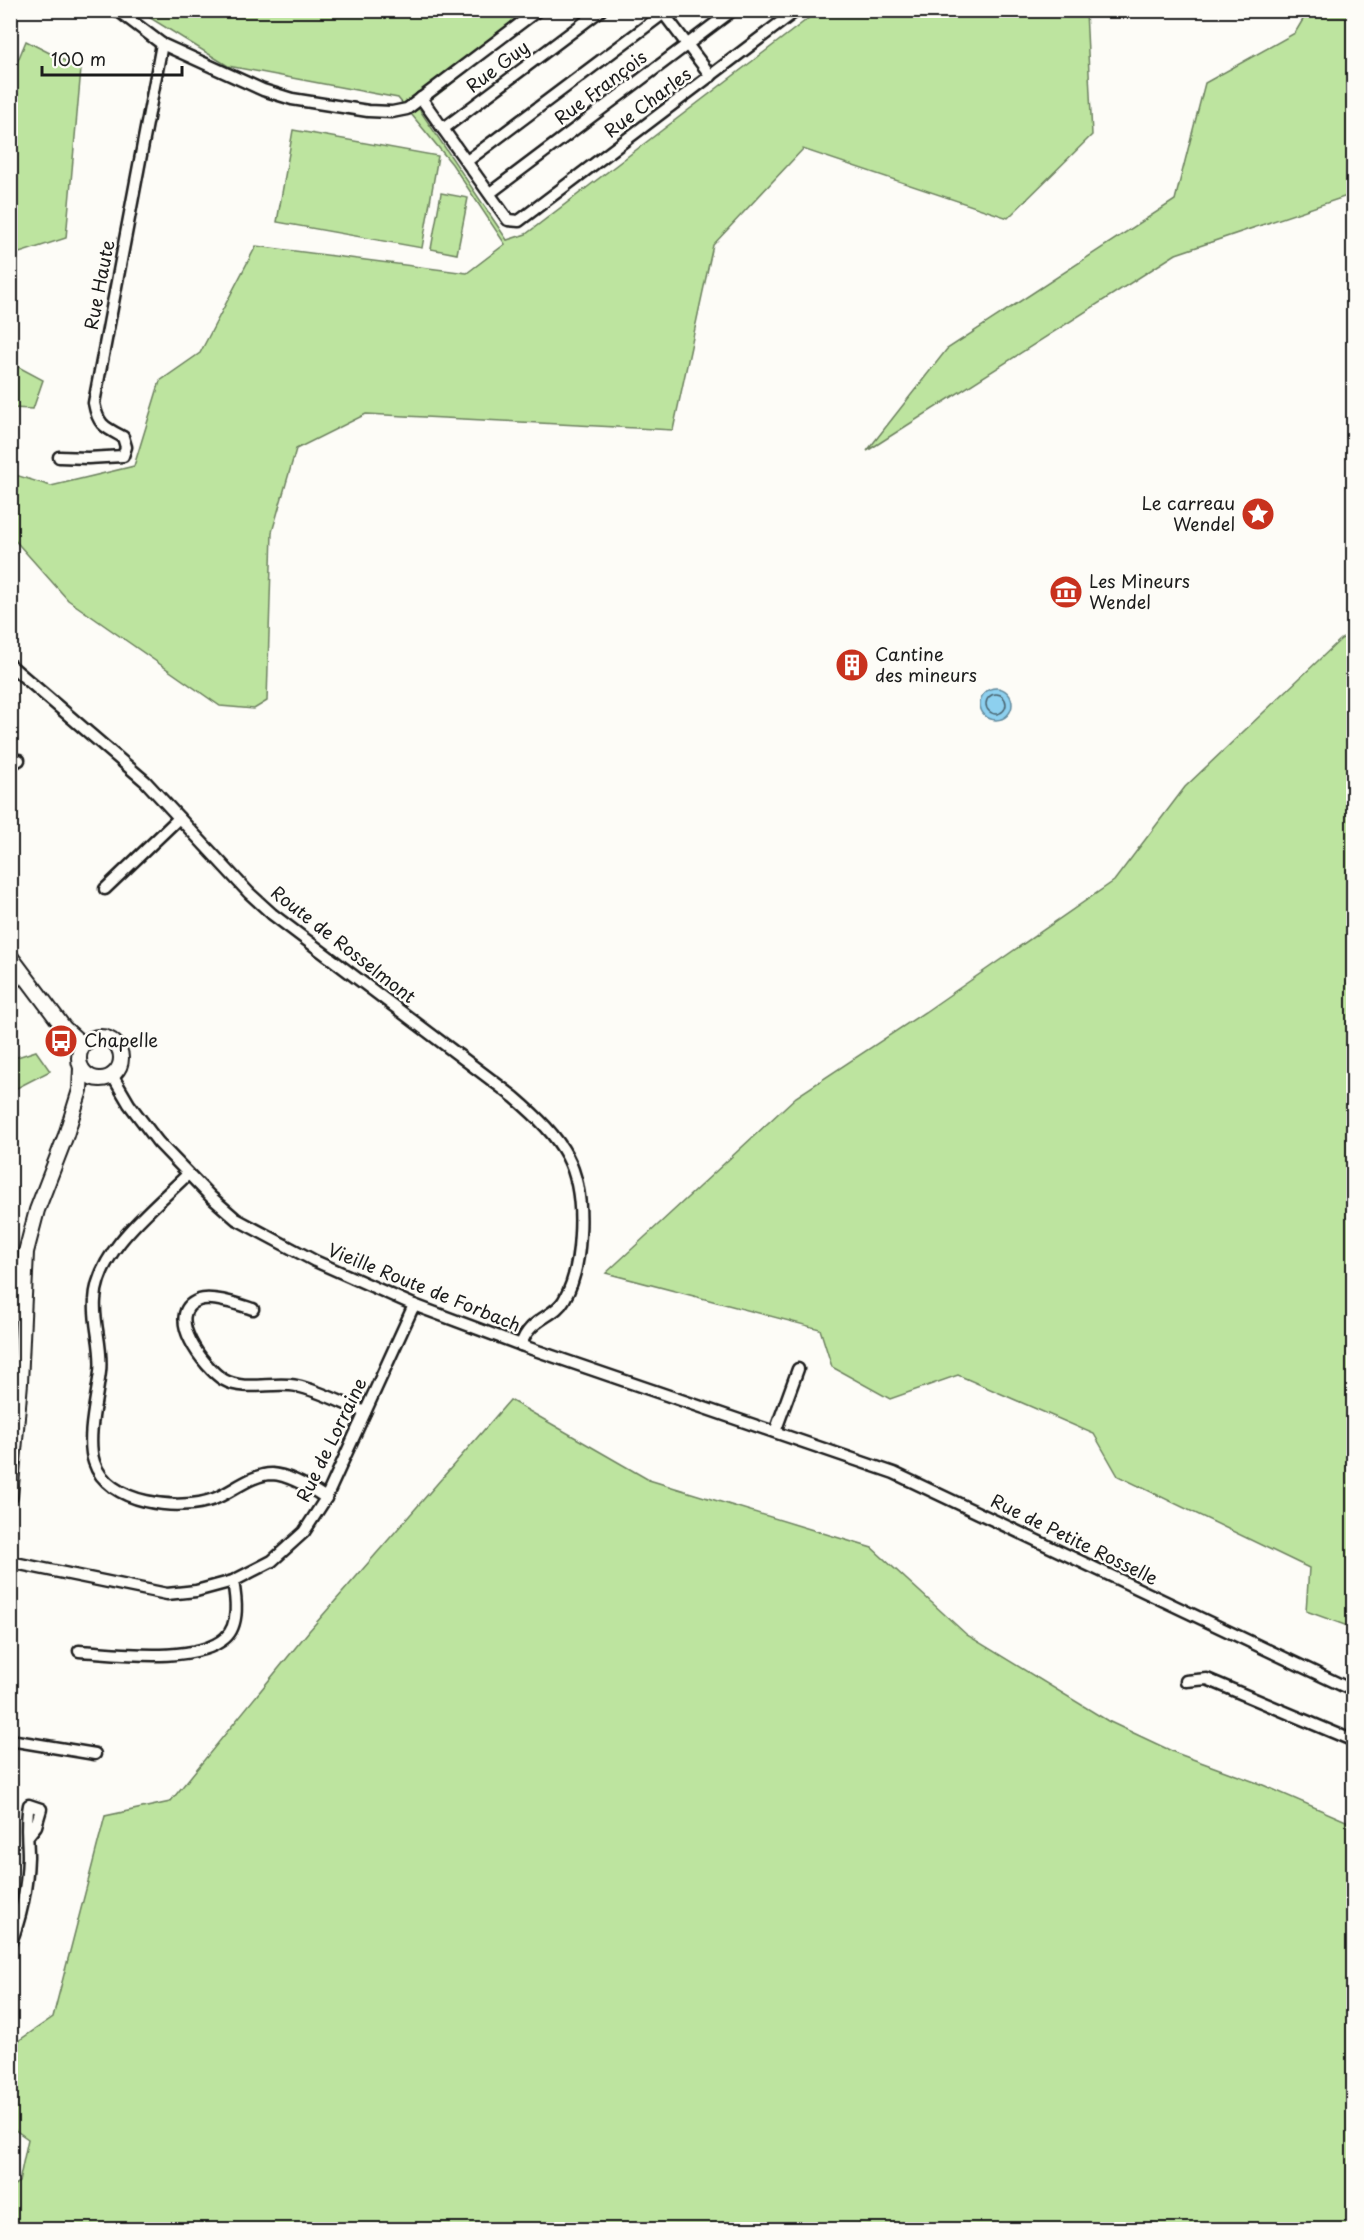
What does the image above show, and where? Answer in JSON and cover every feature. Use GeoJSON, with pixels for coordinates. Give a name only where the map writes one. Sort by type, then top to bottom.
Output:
{"type":"FeatureCollection","features":[{"type":"Feature","properties":{"kind":"main road"},"geometry":{"type":"LineString","coordinates":[[10,956],[64,1028],[83,1046]]}},
{"type":"Feature","properties":{"kind":"main road"},"geometry":{"type":"LineString","coordinates":[[10,1497],[20,1383],[26,1252],[37,1210],[66,1135],[80,1090],[80,1052],[83,1046],[97,1037],[105,1038],[118,1047],[121,1062],[112,1075],[104,1079],[96,1079],[81,1068]]}},
{"type":"Feature","properties":{"kind":"main road"},"geometry":{"type":"LineString","coordinates":[[80,1090],[96,1079]]}},
{"type":"Feature","properties":{"kind":"street"},"geometry":{"type":"LineString","coordinates":[[117,10],[162,44],[263,90],[292,99],[368,111],[392,112],[407,109],[538,10]]}},
{"type":"Feature","properties":{"kind":"street","name":"Rue Guy"},"geometry":{"type":"LineString","coordinates":[[443,129],[601,10]]}},
{"type":"Feature","properties":{"kind":"street","name":"Rue François"},"geometry":{"type":"LineString","coordinates":[[490,193],[733,10]]}},
{"type":"Feature","properties":{"kind":"street","name":"Rue Charles"},"geometry":{"type":"LineString","coordinates":[[490,193],[508,220],[519,221],[797,10]]}},
{"type":"Feature","properties":{"kind":"street"},"geometry":{"type":"LineString","coordinates":[[467,161],[664,12],[711,76]]}},
{"type":"Feature","properties":{"kind":"street","name":"Rue Haute"},"geometry":{"type":"LineString","coordinates":[[59,457],[123,456],[126,447],[123,437],[111,431],[97,419],[94,403],[162,44]]}},
{"type":"Feature","properties":{"kind":"street"},"geometry":{"type":"LineString","coordinates":[[421,98],[490,193]]}},
{"type":"Feature","properties":{"kind":"street","name":"Route de Rosselmont"},"geometry":{"type":"LineString","coordinates":[[10,665],[145,781],[249,893],[272,914],[514,1097],[544,1123],[559,1141],[573,1167],[580,1190],[582,1210],[579,1262],[564,1302],[531,1326],[520,1345]]}},
{"type":"Feature","properties":{"kind":"street"},"geometry":{"type":"LineString","coordinates":[[105,889],[179,818]]}},
{"type":"Feature","properties":{"kind":"street"},"geometry":{"type":"LineString","coordinates":[[10,984],[25,976]]}},
{"type":"Feature","properties":{"kind":"street","name":"Vieille Route de Forbach"},"geometry":{"type":"LineString","coordinates":[[112,1075],[129,1104],[158,1142],[236,1219],[315,1261],[414,1305],[580,1366]]}},
{"type":"Feature","properties":{"kind":"street"},"geometry":{"type":"LineString","coordinates":[[188,1174],[136,1225],[105,1263],[98,1281],[95,1317],[101,1348],[91,1446],[94,1463],[108,1484],[137,1498],[158,1504],[197,1504],[215,1499],[256,1478],[270,1474],[284,1476],[326,1498]]}},
{"type":"Feature","properties":{"kind":"street"},"geometry":{"type":"LineString","coordinates":[[253,1310],[212,1299],[200,1299],[190,1306],[184,1316],[187,1333],[212,1371],[235,1384],[278,1384],[312,1390],[365,1412]]}},
{"type":"Feature","properties":{"kind":"street","name":"Rue de Lorraine"},"geometry":{"type":"LineString","coordinates":[[10,1562],[167,1594],[196,1592],[233,1581],[272,1561],[304,1532],[326,1498],[414,1305]]}},
{"type":"Feature","properties":{"kind":"street","name":"Rue de Petite Rosselle"},"geometry":{"type":"LineString","coordinates":[[580,1366],[872,1464],[924,1486],[1353,1691]]}},
{"type":"Feature","properties":{"kind":"street"},"geometry":{"type":"LineString","coordinates":[[774,1432],[798,1369]]}},
{"type":"Feature","properties":{"kind":"street"},"geometry":{"type":"LineString","coordinates":[[79,1651],[175,1655],[204,1650],[225,1638],[235,1620],[236,1596],[233,1581]]}},
{"type":"Feature","properties":{"kind":"street"},"geometry":{"type":"LineString","coordinates":[[1186,1681],[1207,1679],[1353,1741]]}},
{"type":"Feature","properties":{"kind":"street"},"geometry":{"type":"LineString","coordinates":[[10,1740],[95,1754]]}},
{"type":"Feature","properties":{"kind":"street"},"geometry":{"type":"LineString","coordinates":[[10,1944],[26,1893],[28,1836]]}},
{"type":"Feature","properties":{"kind":"green space"},"geometry":{"type":"Polygon","coordinates":[[[139,11],[539,11],[419,109],[507,240],[526,234],[818,11],[1086,11],[1092,135],[1008,218],[803,149],[713,245],[673,430],[366,414],[296,449],[272,532],[267,701],[254,709],[220,706],[68,600],[11,536],[10,470],[12,474],[51,486],[134,466],[160,381],[200,353],[256,246],[467,273],[505,244],[452,164],[398,98],[228,66],[139,11]]]}},
{"type":"Feature","properties":{"kind":"green space"},"geometry":{"type":"Polygon","coordinates":[[[1308,11],[1353,11],[1353,194],[1176,254],[867,451],[947,349],[1175,200],[1205,83],[1295,33],[1308,11]]]}},
{"type":"Feature","properties":{"kind":"green space"},"geometry":{"type":"Polygon","coordinates":[[[26,41],[81,69],[66,238],[13,255],[11,271],[11,77],[26,41]]]}},
{"type":"Feature","properties":{"kind":"green space"},"geometry":{"type":"Polygon","coordinates":[[[293,130],[438,156],[422,248],[277,222],[293,130]]]}},
{"type":"Feature","properties":{"kind":"green space"},"geometry":{"type":"Polygon","coordinates":[[[441,193],[468,198],[457,254],[431,249],[441,193]]]}},
{"type":"Feature","properties":{"kind":"green space"},"geometry":{"type":"Polygon","coordinates":[[[11,363],[43,380],[33,409],[11,408],[11,363]]]}},
{"type":"Feature","properties":{"kind":"green space"},"geometry":{"type":"Polygon","coordinates":[[[1353,633],[1353,1628],[1306,1611],[1309,1568],[1118,1476],[1094,1434],[958,1375],[890,1399],[832,1367],[820,1329],[606,1273],[796,1097],[925,1012],[1114,881],[1185,787],[1341,639],[1353,633]]]}},
{"type":"Feature","properties":{"kind":"green space"},"geometry":{"type":"Polygon","coordinates":[[[36,1051],[50,1071],[11,1091],[11,1059],[36,1051]]]}},
{"type":"Feature","properties":{"kind":"green space"},"geometry":{"type":"Polygon","coordinates":[[[510,1400],[649,1480],[872,1548],[967,1635],[1108,1721],[1176,1753],[1263,1785],[1353,1824],[1353,2229],[11,2229],[11,2187],[19,2182],[28,2139],[11,2127],[11,2046],[53,2017],[105,1816],[170,1802],[309,1631],[510,1400]]]}},
{"type":"Feature","properties":{"kind":"water"},"geometry":{"type":"Polygon","coordinates":[[[996,688],[1008,692],[1012,704],[1008,716],[996,720],[984,716],[980,704],[984,692],[996,688]]]}},
{"type":"Feature","properties":{"kind":"place","name":"Le carreau Wendel"},"geometry":{"type":"Point","coordinates":[1258,514]}},
{"type":"Feature","properties":{"kind":"place","name":"Les Mineurs Wendel"},"geometry":{"type":"Point","coordinates":[1066,592]}},
{"type":"Feature","properties":{"kind":"place","name":"Cantine des mineurs"},"geometry":{"type":"Point","coordinates":[852,665]}},
{"type":"Feature","properties":{"kind":"place","name":"Chapelle"},"geometry":{"type":"Point","coordinates":[61,1041]}}]}
